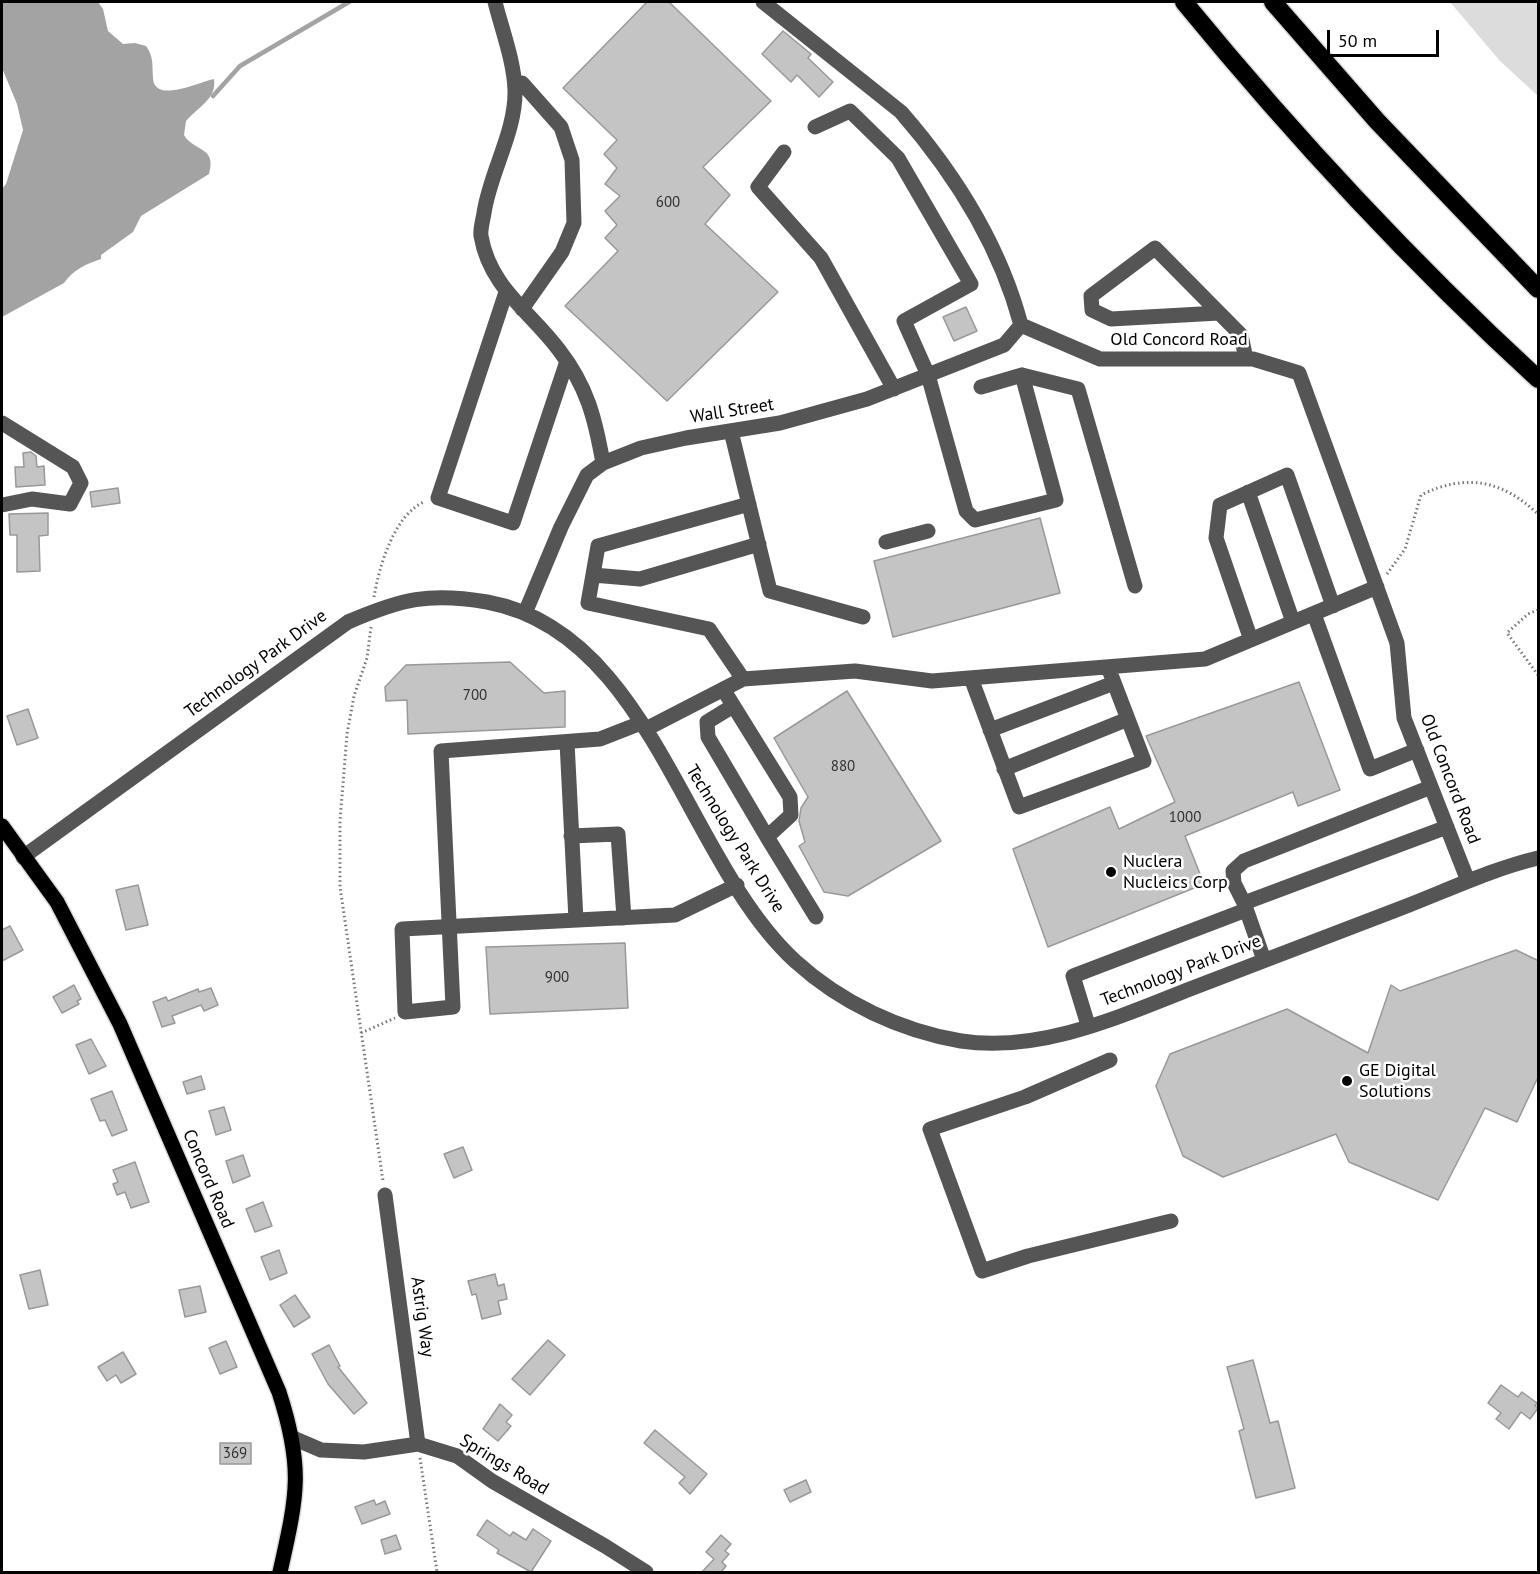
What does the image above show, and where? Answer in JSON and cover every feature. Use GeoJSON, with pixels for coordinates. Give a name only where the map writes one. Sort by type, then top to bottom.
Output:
{"type":"FeatureCollection","features":[{"type":"Feature","properties":{"kind":"highway"},"geometry":{"type":"LineString","coordinates":[[1184,2],[1341,182],[1421,266],[1539,379]]}},
{"type":"Feature","properties":{"kind":"highway"},"geometry":{"type":"LineString","coordinates":[[1273,2],[1377,121],[1539,289]]}},
{"type":"Feature","properties":{"kind":"main road","name":"Concord Road"},"geometry":{"type":"LineString","coordinates":[[2,826],[57,902],[120,1024],[279,1392],[293,1438],[297,1463],[296,1502],[280,1572]]}},
{"type":"Feature","properties":{"kind":"street"},"geometry":{"type":"LineString","coordinates":[[495,2],[514,90],[506,138],[492,175],[481,234],[489,264],[506,292],[567,361],[584,388],[594,415],[603,463]]}},
{"type":"Feature","properties":{"kind":"street"},"geometry":{"type":"LineString","coordinates":[[763,2],[901,112],[920,134],[948,170],[987,238],[1010,284],[1021,325]]}},
{"type":"Feature","properties":{"kind":"street"},"geometry":{"type":"LineString","coordinates":[[522,83],[561,127],[572,160],[574,223],[562,252],[522,309]]}},
{"type":"Feature","properties":{"kind":"street"},"geometry":{"type":"LineString","coordinates":[[815,127],[850,111],[898,158],[971,284],[904,321],[928,375],[966,511],[975,520],[1056,500],[1022,375]]}},
{"type":"Feature","properties":{"kind":"street"},"geometry":{"type":"LineString","coordinates":[[784,152],[758,188],[821,258],[894,389]]}},
{"type":"Feature","properties":{"kind":"street"},"geometry":{"type":"LineString","coordinates":[[1219,313],[1111,319],[1092,310],[1091,296],[1155,248],[1241,335],[1246,359]]}},
{"type":"Feature","properties":{"kind":"street"},"geometry":{"type":"LineString","coordinates":[[506,292],[438,498],[513,523],[567,361]]}},
{"type":"Feature","properties":{"kind":"street","name":"Old Concord Road"},"geometry":{"type":"LineString","coordinates":[[1021,325],[1100,359],[1246,359],[1299,373],[1397,644],[1404,718],[1468,881]]}},
{"type":"Feature","properties":{"kind":"street","name":"Wall Street"},"geometry":{"type":"LineString","coordinates":[[525,613],[561,527],[587,475],[603,463],[641,448],[780,423],[867,399],[1004,345],[1021,325]]}},
{"type":"Feature","properties":{"kind":"street"},"geometry":{"type":"LineString","coordinates":[[981,387],[1022,375],[1078,389],[1135,586]]}},
{"type":"Feature","properties":{"kind":"street"},"geometry":{"type":"LineString","coordinates":[[2,423],[73,467],[81,483],[70,504],[32,500],[2,505]]}},
{"type":"Feature","properties":{"kind":"street"},"geometry":{"type":"LineString","coordinates":[[731,431],[770,591],[863,617]]}},
{"type":"Feature","properties":{"kind":"street"},"geometry":{"type":"LineString","coordinates":[[1251,640],[1216,538],[1220,505],[1287,475],[1333,606]]}},
{"type":"Feature","properties":{"kind":"street"},"geometry":{"type":"LineString","coordinates":[[1248,492],[1293,622]]}},
{"type":"Feature","properties":{"kind":"street"},"geometry":{"type":"LineString","coordinates":[[743,679],[709,628],[588,603],[598,546],[749,504]]}},
{"type":"Feature","properties":{"kind":"street"},"geometry":{"type":"LineString","coordinates":[[886,542],[928,531]]}},
{"type":"Feature","properties":{"kind":"street"},"geometry":{"type":"LineString","coordinates":[[593,575],[640,579],[759,544]]}},
{"type":"Feature","properties":{"kind":"street"},"geometry":{"type":"LineString","coordinates":[[737,885],[675,915],[449,927],[402,929],[405,1012],[453,1007],[449,927],[441,751],[600,739],[643,726],[743,679],[855,671],[932,681],[1206,659],[1377,587]]}},
{"type":"Feature","properties":{"kind":"street","name":"Technology Park Drive"},"geometry":{"type":"LineString","coordinates":[[23,857],[348,622],[397,602],[454,596],[499,604],[525,613],[556,627],[581,646],[643,726],[737,885],[770,933],[794,960],[826,986],[867,1011],[918,1031],[962,1041],[988,1043],[1056,1035],[1125,1015],[1468,881],[1539,858]]}},
{"type":"Feature","properties":{"kind":"street"},"geometry":{"type":"LineString","coordinates":[[1314,614],[1370,769],[1417,750]]}},
{"type":"Feature","properties":{"kind":"street"},"geometry":{"type":"LineString","coordinates":[[971,678],[1018,807],[1144,761],[1108,667]]}},
{"type":"Feature","properties":{"kind":"street"},"geometry":{"type":"LineString","coordinates":[[990,730],[1114,683]]}},
{"type":"Feature","properties":{"kind":"street"},"geometry":{"type":"LineString","coordinates":[[723,689],[790,797],[791,815],[767,837]]}},
{"type":"Feature","properties":{"kind":"street"},"geometry":{"type":"LineString","coordinates":[[733,706],[707,723],[708,737],[816,916]]}},
{"type":"Feature","properties":{"kind":"street"},"geometry":{"type":"LineString","coordinates":[[1004,769],[1128,719]]}},
{"type":"Feature","properties":{"kind":"street"},"geometry":{"type":"LineString","coordinates":[[567,742],[576,920]]}},
{"type":"Feature","properties":{"kind":"street"},"geometry":{"type":"LineString","coordinates":[[1264,960],[1234,883],[1233,871],[1244,861],[1431,787]]}},
{"type":"Feature","properties":{"kind":"street"},"geometry":{"type":"LineString","coordinates":[[1088,1025],[1073,976],[1447,827]]}},
{"type":"Feature","properties":{"kind":"street"},"geometry":{"type":"LineString","coordinates":[[572,836],[618,834],[624,918]]}},
{"type":"Feature","properties":{"kind":"street"},"geometry":{"type":"LineString","coordinates":[[1110,1060],[1025,1097],[930,1129],[982,1271],[1028,1256],[1171,1221]]}},
{"type":"Feature","properties":{"kind":"street","name":"Astrig Way"},"geometry":{"type":"LineString","coordinates":[[385,1195],[418,1444]]}},
{"type":"Feature","properties":{"kind":"street","name":"Springs Road"},"geometry":{"type":"LineString","coordinates":[[293,1438],[321,1450],[364,1452],[418,1444],[457,1456],[492,1481],[646,1572]]}},
{"type":"Feature","properties":{"kind":"path"},"geometry":{"type":"LineString","coordinates":[[1377,587],[1405,549],[1421,495],[1438,487],[1470,480],[1521,498],[1539,514]]}},
{"type":"Feature","properties":{"kind":"path"},"geometry":{"type":"LineString","coordinates":[[385,1195],[340,887],[340,821],[347,735],[354,696],[367,658],[374,593],[388,547],[401,522],[420,504],[438,498]]}},
{"type":"Feature","properties":{"kind":"path"},"geometry":{"type":"LineString","coordinates":[[1539,610],[1527,614],[1507,633],[1539,675]]}},
{"type":"Feature","properties":{"kind":"path"},"geometry":{"type":"LineString","coordinates":[[361,1033],[388,1023],[405,1012]]}},
{"type":"Feature","properties":{"kind":"path"},"geometry":{"type":"LineString","coordinates":[[418,1444],[437,1572]]}},
{"type":"Feature","properties":{"kind":"shaded area"},"geometry":{"type":"Polygon","coordinates":[[[2,2],[98,2],[103,9],[108,31],[123,44],[135,43],[146,46],[149,50],[155,86],[169,91],[214,79],[214,86],[206,102],[186,121],[184,135],[210,158],[209,174],[141,216],[133,232],[101,255],[101,259],[80,268],[64,283],[2,317],[2,189],[6,184],[23,130],[17,104],[2,68],[2,2]]]}},
{"type":"Feature","properties":{"kind":"shaded area"},"geometry":{"type":"Polygon","coordinates":[[[1450,2],[1538,2],[1538,96],[1500,61],[1450,2]]]}},
{"type":"Feature","properties":{"kind":"building"},"geometry":{"type":"Polygon","coordinates":[[[647,2],[669,2],[771,101],[703,167],[730,195],[705,224],[778,292],[667,401],[565,306],[618,251],[605,238],[617,225],[605,211],[620,196],[605,184],[617,168],[604,154],[617,140],[563,88],[647,2]]]}},
{"type":"Feature","properties":{"kind":"building"},"geometry":{"type":"Polygon","coordinates":[[[783,31],[811,54],[808,58],[833,82],[819,97],[797,75],[791,82],[762,54],[783,31]]]}},
{"type":"Feature","properties":{"kind":"building"},"geometry":{"type":"Polygon","coordinates":[[[966,307],[977,331],[954,341],[943,317],[966,307]]]}},
{"type":"Feature","properties":{"kind":"building"},"geometry":{"type":"Polygon","coordinates":[[[31,452],[36,456],[37,467],[44,466],[45,485],[16,487],[15,467],[24,467],[23,453],[31,452]]]}},
{"type":"Feature","properties":{"kind":"building"},"geometry":{"type":"Polygon","coordinates":[[[118,488],[120,503],[92,507],[90,492],[118,488]]]}},
{"type":"Feature","properties":{"kind":"building"},"geometry":{"type":"Polygon","coordinates":[[[48,513],[48,535],[39,536],[40,571],[17,572],[17,535],[10,535],[9,514],[48,513]]]}},
{"type":"Feature","properties":{"kind":"building"},"geometry":{"type":"Polygon","coordinates":[[[1040,518],[1060,593],[893,637],[874,561],[1040,518]]]}},
{"type":"Feature","properties":{"kind":"building"},"geometry":{"type":"Polygon","coordinates":[[[510,662],[544,693],[565,691],[565,727],[408,734],[407,700],[386,701],[385,687],[406,665],[510,662]]]}},
{"type":"Feature","properties":{"kind":"building"},"geometry":{"type":"Polygon","coordinates":[[[1299,682],[1340,790],[1298,806],[1293,792],[1185,836],[1204,884],[1048,947],[1013,849],[1110,807],[1119,829],[1175,802],[1146,736],[1299,682]]]}},
{"type":"Feature","properties":{"kind":"building"},"geometry":{"type":"Polygon","coordinates":[[[847,691],[941,841],[848,896],[824,892],[799,846],[805,842],[799,821],[801,808],[808,797],[774,738],[847,691]]]}},
{"type":"Feature","properties":{"kind":"building"},"geometry":{"type":"Polygon","coordinates":[[[28,709],[38,738],[17,745],[7,716],[28,709]]]}},
{"type":"Feature","properties":{"kind":"building"},"geometry":{"type":"Polygon","coordinates":[[[138,885],[148,925],[126,930],[116,890],[138,885]]]}},
{"type":"Feature","properties":{"kind":"building"},"geometry":{"type":"Polygon","coordinates":[[[10,926],[23,950],[2,961],[2,930],[10,926]]]}},
{"type":"Feature","properties":{"kind":"building"},"geometry":{"type":"Polygon","coordinates":[[[625,943],[628,1008],[490,1014],[486,947],[625,943]]]}},
{"type":"Feature","properties":{"kind":"building","name":"GE Digital Solutions"},"geometry":{"type":"Polygon","coordinates":[[[1516,950],[1539,961],[1539,1075],[1517,1122],[1485,1108],[1438,1200],[1349,1162],[1336,1134],[1223,1177],[1183,1156],[1156,1086],[1170,1054],[1287,1009],[1368,1053],[1391,985],[1400,991],[1516,950]]]}},
{"type":"Feature","properties":{"kind":"building"},"geometry":{"type":"Polygon","coordinates":[[[74,985],[81,999],[77,1001],[79,1004],[62,1013],[53,997],[74,985]]]}},
{"type":"Feature","properties":{"kind":"building"},"geometry":{"type":"Polygon","coordinates":[[[211,988],[218,1005],[204,1011],[201,1005],[172,1016],[175,1023],[162,1027],[153,1002],[166,997],[168,1001],[198,989],[199,992],[211,988]]]}},
{"type":"Feature","properties":{"kind":"building"},"geometry":{"type":"Polygon","coordinates":[[[91,1039],[106,1066],[89,1074],[76,1045],[91,1039]]]}},
{"type":"Feature","properties":{"kind":"building"},"geometry":{"type":"Polygon","coordinates":[[[201,1076],[205,1089],[187,1094],[183,1082],[201,1076]]]}},
{"type":"Feature","properties":{"kind":"building"},"geometry":{"type":"Polygon","coordinates":[[[112,1091],[127,1130],[112,1136],[105,1120],[100,1121],[91,1099],[112,1091]]]}},
{"type":"Feature","properties":{"kind":"building"},"geometry":{"type":"Polygon","coordinates":[[[224,1107],[231,1130],[216,1135],[209,1111],[224,1107]]]}},
{"type":"Feature","properties":{"kind":"building"},"geometry":{"type":"Polygon","coordinates":[[[463,1147],[472,1170],[454,1178],[444,1154],[463,1147]]]}},
{"type":"Feature","properties":{"kind":"building"},"geometry":{"type":"Polygon","coordinates":[[[243,1155],[250,1176],[233,1183],[226,1161],[243,1155]]]}},
{"type":"Feature","properties":{"kind":"building"},"geometry":{"type":"Polygon","coordinates":[[[135,1162],[149,1202],[131,1208],[125,1192],[117,1195],[113,1184],[118,1182],[113,1170],[135,1162]]]}},
{"type":"Feature","properties":{"kind":"building"},"geometry":{"type":"Polygon","coordinates":[[[263,1202],[272,1226],[255,1232],[246,1209],[263,1202]]]}},
{"type":"Feature","properties":{"kind":"building"},"geometry":{"type":"Polygon","coordinates":[[[279,1250],[287,1273],[270,1280],[261,1257],[279,1250]]]}},
{"type":"Feature","properties":{"kind":"building"},"geometry":{"type":"Polygon","coordinates":[[[40,1270],[48,1305],[29,1309],[20,1275],[40,1270]]]}},
{"type":"Feature","properties":{"kind":"building"},"geometry":{"type":"Polygon","coordinates":[[[495,1274],[498,1286],[504,1284],[507,1299],[498,1301],[501,1314],[482,1319],[476,1294],[472,1295],[468,1281],[495,1274]]]}},
{"type":"Feature","properties":{"kind":"building"},"geometry":{"type":"Polygon","coordinates":[[[200,1286],[206,1312],[185,1317],[179,1290],[200,1286]]]}},
{"type":"Feature","properties":{"kind":"building"},"geometry":{"type":"Polygon","coordinates":[[[295,1295],[310,1317],[294,1327],[280,1305],[295,1295]]]}},
{"type":"Feature","properties":{"kind":"building"},"geometry":{"type":"Polygon","coordinates":[[[548,1340],[565,1355],[530,1395],[512,1379],[548,1340]]]}},
{"type":"Feature","properties":{"kind":"building"},"geometry":{"type":"Polygon","coordinates":[[[226,1341],[237,1367],[220,1374],[209,1348],[226,1341]]]}},
{"type":"Feature","properties":{"kind":"building"},"geometry":{"type":"Polygon","coordinates":[[[329,1345],[340,1366],[338,1367],[367,1403],[354,1414],[328,1384],[312,1354],[329,1345]]]}},
{"type":"Feature","properties":{"kind":"building"},"geometry":{"type":"Polygon","coordinates":[[[123,1352],[136,1374],[121,1383],[116,1375],[107,1381],[98,1367],[123,1352]]]}},
{"type":"Feature","properties":{"kind":"building"},"geometry":{"type":"Polygon","coordinates":[[[1253,1360],[1270,1423],[1278,1421],[1295,1488],[1256,1498],[1239,1431],[1244,1429],[1227,1367],[1253,1360]]]}},
{"type":"Feature","properties":{"kind":"building"},"geometry":{"type":"Polygon","coordinates":[[[1501,1385],[1518,1397],[1522,1392],[1537,1403],[1535,1406],[1538,1408],[1530,1419],[1521,1412],[1509,1429],[1496,1419],[1501,1413],[1488,1403],[1501,1385]]]}},
{"type":"Feature","properties":{"kind":"building"},"geometry":{"type":"Polygon","coordinates":[[[500,1404],[512,1415],[506,1422],[511,1426],[498,1441],[483,1429],[500,1404]]]}},
{"type":"Feature","properties":{"kind":"building"},"geometry":{"type":"Polygon","coordinates":[[[655,1430],[707,1474],[690,1494],[679,1483],[685,1477],[644,1443],[655,1430]]]}},
{"type":"Feature","properties":{"kind":"building"},"geometry":{"type":"Polygon","coordinates":[[[220,1443],[251,1443],[251,1464],[220,1464],[220,1443]]]}},
{"type":"Feature","properties":{"kind":"building"},"geometry":{"type":"Polygon","coordinates":[[[806,1480],[811,1492],[790,1502],[784,1490],[806,1480]]]}},
{"type":"Feature","properties":{"kind":"building"},"geometry":{"type":"Polygon","coordinates":[[[374,1500],[376,1505],[385,1501],[390,1514],[362,1524],[355,1507],[374,1500]]]}},
{"type":"Feature","properties":{"kind":"building"},"geometry":{"type":"Polygon","coordinates":[[[487,1520],[510,1536],[513,1532],[526,1540],[533,1529],[551,1541],[531,1572],[497,1553],[499,1550],[477,1535],[487,1520]]]}},
{"type":"Feature","properties":{"kind":"building"},"geometry":{"type":"Polygon","coordinates":[[[396,1535],[401,1549],[385,1554],[381,1540],[396,1535]]]}},
{"type":"Feature","properties":{"kind":"building"},"geometry":{"type":"Polygon","coordinates":[[[721,1535],[731,1544],[725,1551],[729,1554],[722,1562],[726,1566],[721,1572],[702,1572],[714,1559],[706,1552],[721,1535]]]}},
{"type":"Feature","properties":{"kind":"waterway"},"geometry":{"type":"LineString","coordinates":[[213,96],[240,66],[349,2]]}},
{"type":"Feature","properties":{"kind":"place","name":"Nuclera Nucleics Corp"},"geometry":{"type":"Point","coordinates":[1111,872]}},
{"type":"Feature","properties":{"kind":"place","name":"GE Digital Solutions"},"geometry":{"type":"Point","coordinates":[1347,1081]}}]}
